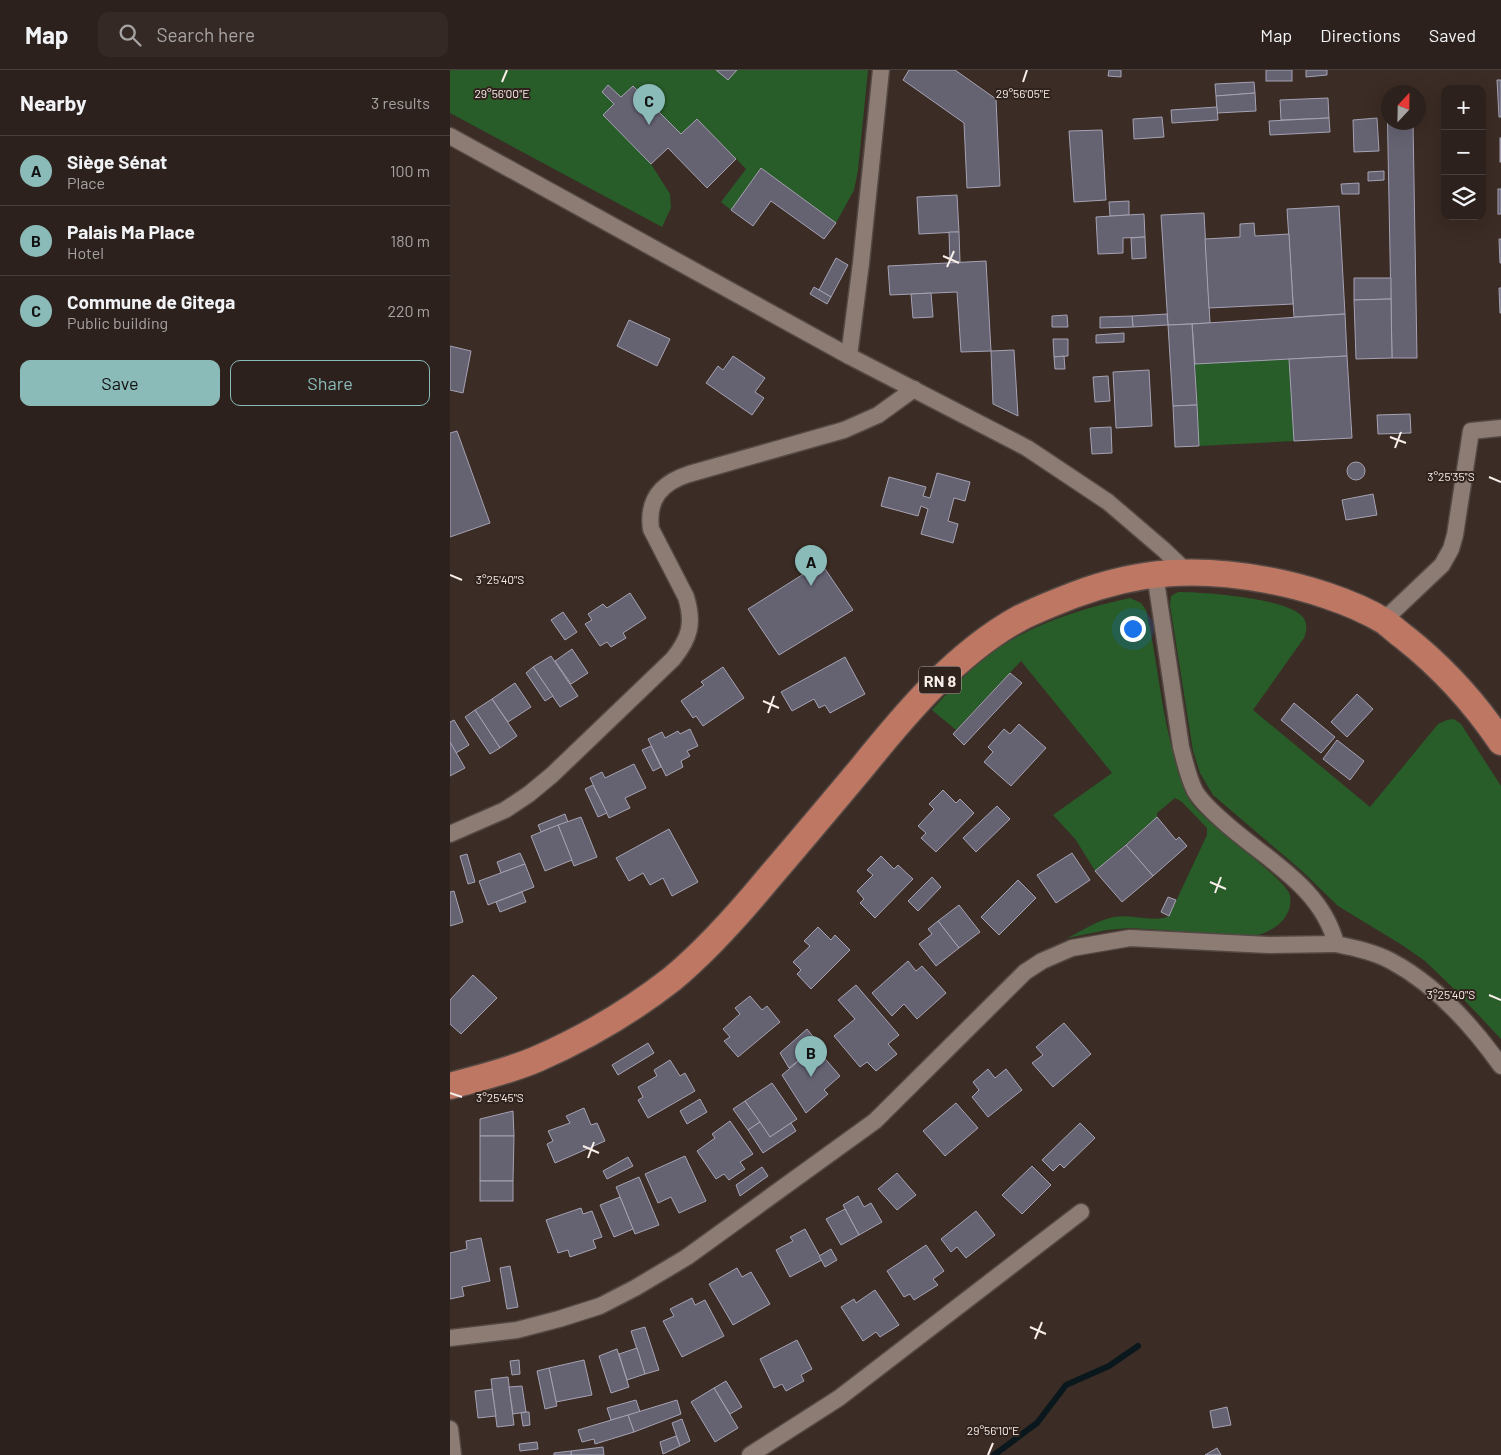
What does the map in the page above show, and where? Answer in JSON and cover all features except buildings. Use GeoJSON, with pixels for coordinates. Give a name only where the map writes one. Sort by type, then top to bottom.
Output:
{"type":"FeatureCollection","features":[{"type":"Feature","properties":{"kind":"main road","name":"RN 8"},"geometry":{"type":"LineString","coordinates":[[450,1086],[536,1060],[614,1019],[672,978],[728,925],[827,810],[900,721],[934,685],[988,639],[1019,619],[1057,602],[1115,581],[1186,571],[1238,574],[1323,595],[1355,607],[1383,621],[1415,646],[1449,677],[1480,712],[1501,742]]}},
{"type":"Feature","properties":{"kind":"street"},"geometry":{"type":"LineString","coordinates":[[849,356],[861,263],[881,70]]}},
{"type":"Feature","properties":{"kind":"street"},"geometry":{"type":"LineString","coordinates":[[450,136],[849,356],[1027,448],[1092,491],[1139,528],[1186,571]]}},
{"type":"Feature","properties":{"kind":"street"},"geometry":{"type":"LineString","coordinates":[[450,834],[505,810],[529,794],[559,768],[673,659],[683,647],[690,627],[689,608],[686,597],[650,529],[650,508],[654,498],[663,488],[674,479],[689,474],[844,430],[878,415],[914,389]]}},
{"type":"Feature","properties":{"kind":"street"},"geometry":{"type":"LineString","coordinates":[[1383,621],[1442,565],[1451,550],[1455,536],[1471,431],[1501,428]]}},
{"type":"Feature","properties":{"kind":"street"},"geometry":{"type":"LineString","coordinates":[[1155,574],[1181,747],[1187,774],[1196,792],[1210,810],[1278,865],[1310,895],[1333,930],[1336,944]]}},
{"type":"Feature","properties":{"kind":"street"},"geometry":{"type":"LineString","coordinates":[[450,1338],[517,1330],[600,1306],[687,1257],[875,1121],[1024,972],[1042,960],[1072,948],[1130,938],[1268,945],[1336,944],[1367,951],[1390,960],[1413,974],[1452,1007],[1472,1028],[1501,1066]]}},
{"type":"Feature","properties":{"kind":"street"},"geometry":{"type":"LineString","coordinates":[[750,1455],[839,1398],[1081,1212]]}},
{"type":"Feature","properties":{"kind":"street"},"geometry":{"type":"LineString","coordinates":[[450,1429],[453,1455]]}},
{"type":"Feature","properties":{"kind":"green space"},"geometry":{"type":"Polygon","coordinates":[[[450,70],[868,70],[858,170],[854,190],[836,223],[761,168],[731,210],[721,202],[746,169],[697,119],[681,134],[633,86],[621,97],[608,85],[602,92],[614,104],[603,115],[651,164],[670,194],[671,208],[662,227],[450,113],[450,70]]]}},
{"type":"Feature","properties":{"kind":"green space"},"geometry":{"type":"Polygon","coordinates":[[[1289,359],[1294,441],[1199,446],[1195,364],[1289,359]]]}},
{"type":"Feature","properties":{"kind":"green space"},"geometry":{"type":"Polygon","coordinates":[[[1178,592],[1206,593],[1262,600],[1293,610],[1302,616],[1306,627],[1304,638],[1253,710],[1370,807],[1438,724],[1454,719],[1461,724],[1501,786],[1501,1039],[1425,961],[1338,906],[1302,871],[1213,795],[1200,773],[1193,751],[1170,605],[1171,596],[1178,592]]]}},
{"type":"Feature","properties":{"kind":"green space"},"geometry":{"type":"Polygon","coordinates":[[[1130,598],[1141,603],[1146,610],[1167,727],[1187,796],[1202,814],[1275,877],[1290,895],[1289,911],[1280,923],[1267,932],[1253,936],[1130,928],[1107,930],[1067,938],[1108,918],[1121,916],[1157,919],[1169,916],[1207,835],[1207,828],[1182,802],[1175,798],[1157,813],[1157,817],[1095,871],[1076,840],[1053,815],[1112,773],[1021,661],[956,730],[932,710],[982,660],[1021,634],[1075,612],[1130,598]]]}},
{"type":"Feature","properties":{"kind":"waterway"},"geometry":{"type":"LineString","coordinates":[[994,1455],[1037,1423],[1066,1385],[1109,1366],[1138,1346]]}},
{"type":"Feature","properties":{"kind":"place","name":"Commune de Gitega"},"geometry":{"type":"Point","coordinates":[649,125]}},
{"type":"Feature","properties":{"kind":"place","name":"Siège Sénat"},"geometry":{"type":"Point","coordinates":[811,586]}},
{"type":"Feature","properties":{"kind":"place","name":"Palais Ma Place"},"geometry":{"type":"Point","coordinates":[811,1077]}}]}
